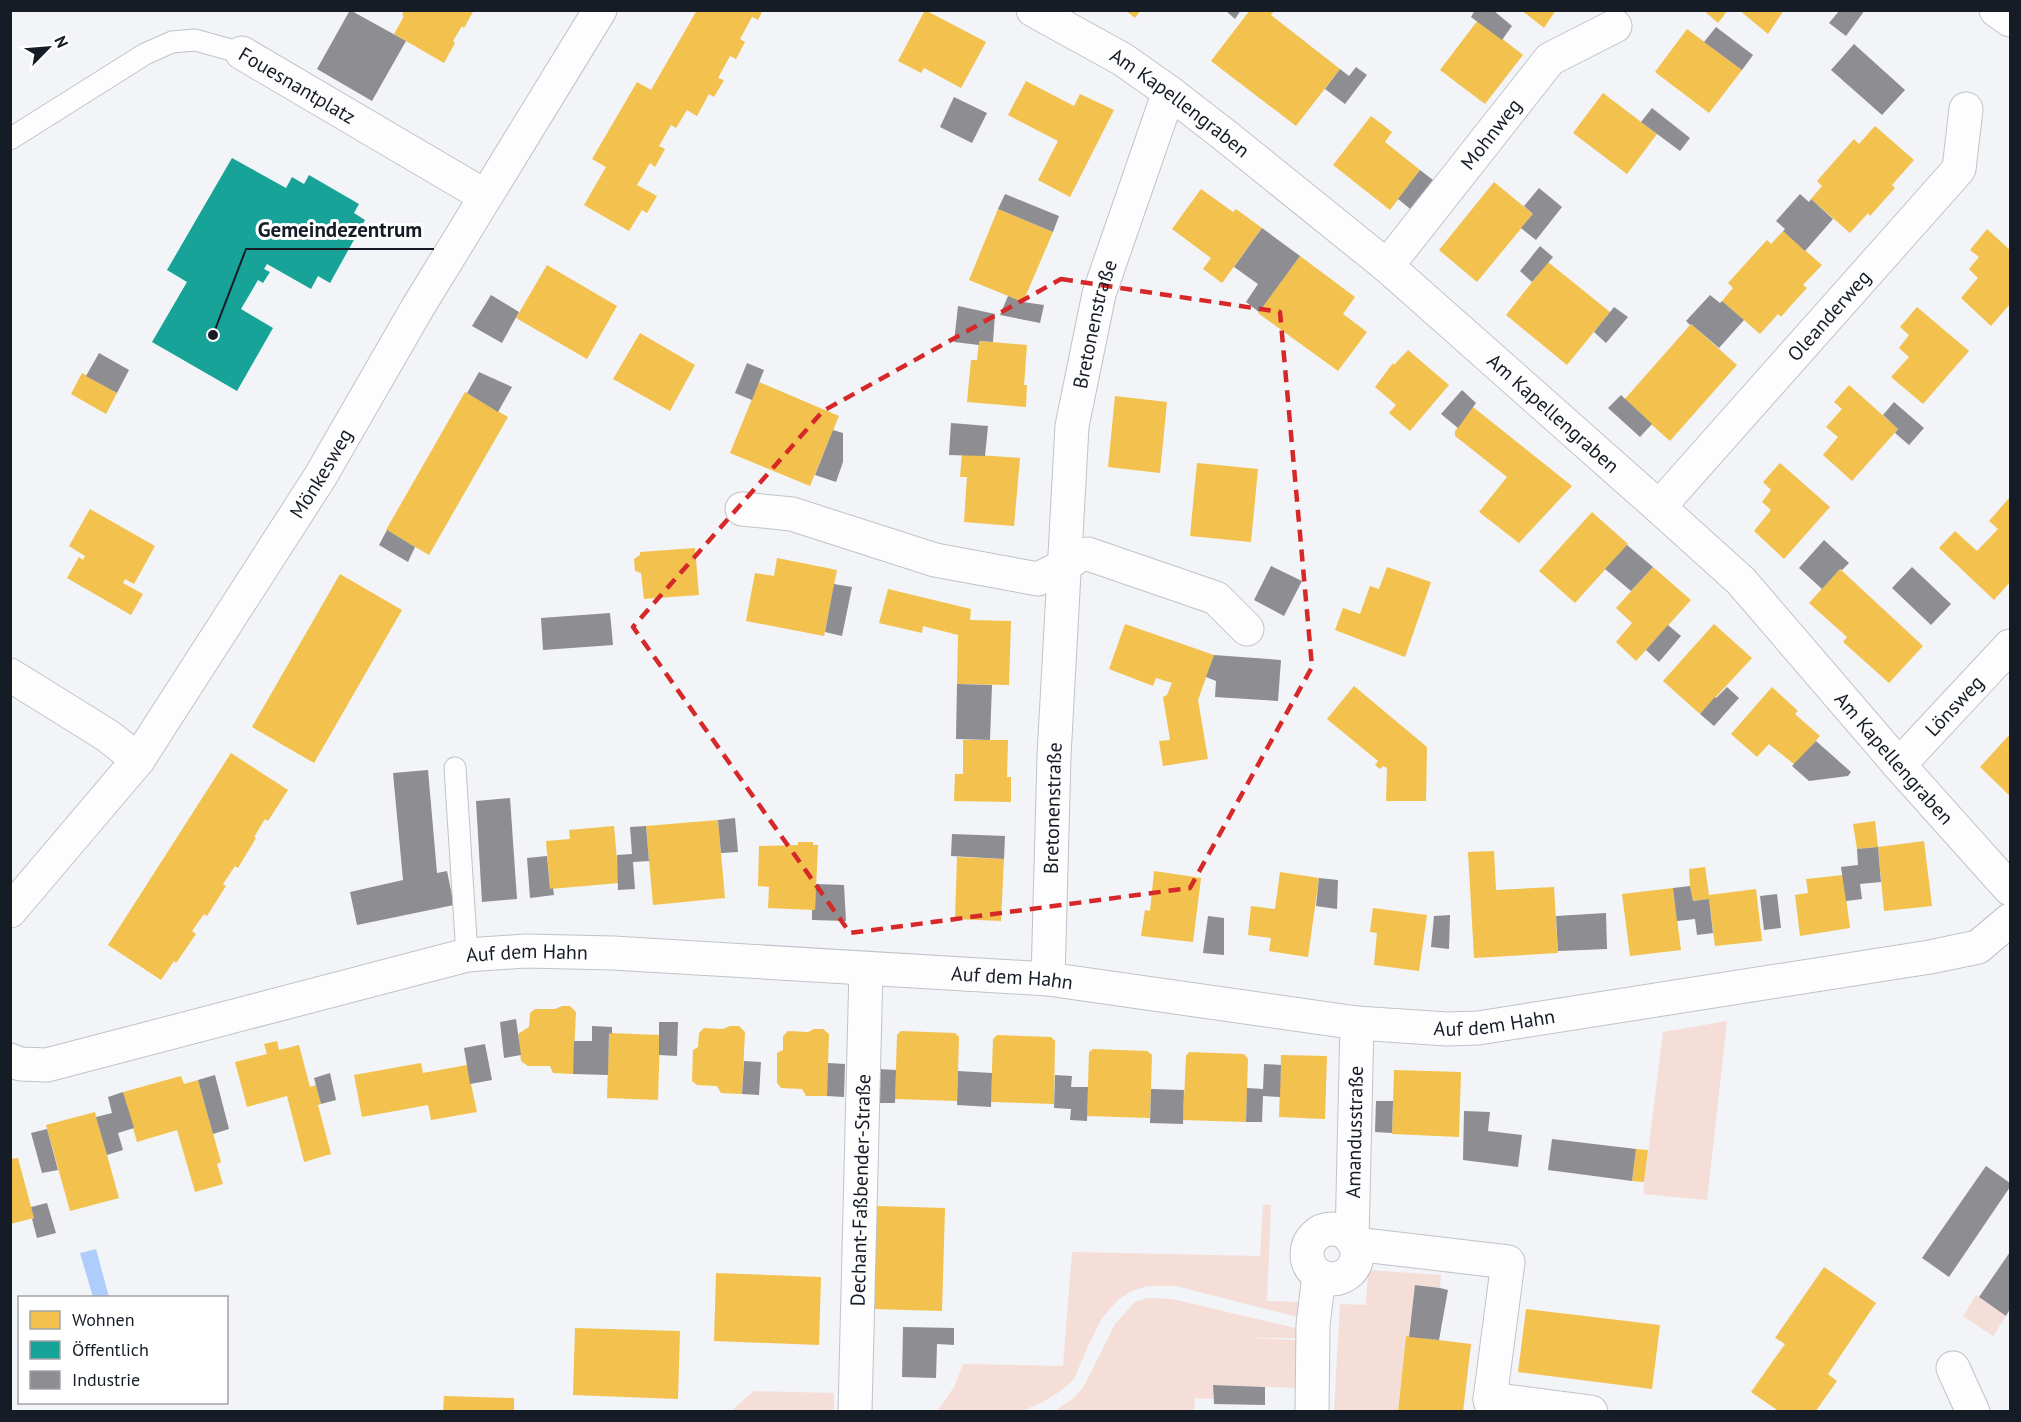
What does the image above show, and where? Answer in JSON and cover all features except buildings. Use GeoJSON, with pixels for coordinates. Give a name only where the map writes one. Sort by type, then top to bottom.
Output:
{"type":"FeatureCollection","features":[{"type":"Feature","properties":{"kind":"street","name":"Mönkesweg"},"geometry":{"type":"LineString","coordinates":[[10,911],[138,760],[320,477],[417,307],[600,10]]}},
{"type":"Feature","properties":{"kind":"street","name":"Am Kapellengraben"},"geometry":{"type":"LineString","coordinates":[[1033,10],[1122,59],[1169,92],[1387,266],[1659,507],[1741,581],[1899,765],[2010,889]]}},
{"type":"Feature","properties":{"kind":"street"},"geometry":{"type":"LineString","coordinates":[[1996,10],[2010,20]]}},
{"type":"Feature","properties":{"kind":"street","name":"Mohnweg"},"geometry":{"type":"LineString","coordinates":[[1387,266],[1550,59],[1615,26]]}},
{"type":"Feature","properties":{"kind":"street","name":"Fouesnantplatz"},"geometry":{"type":"LineString","coordinates":[[242,53],[485,195]]}},
{"type":"Feature","properties":{"kind":"street","name":"Bretonenstraße"},"geometry":{"type":"LineString","coordinates":[[1048,979],[1054,756],[1072,426],[1099,294],[1169,92]]}},
{"type":"Feature","properties":{"kind":"street","name":"Oleanderweg"},"geometry":{"type":"LineString","coordinates":[[1659,507],[1959,169],[1966,109]]}},
{"type":"Feature","properties":{"kind":"street"},"geometry":{"type":"LineString","coordinates":[[742,508],[792,514],[935,560],[1038,579],[1080,555],[1088,554],[1216,598],[1247,629]]}},
{"type":"Feature","properties":{"kind":"street","name":"Lönsweg"},"geometry":{"type":"LineString","coordinates":[[1899,765],[2010,646]]}},
{"type":"Feature","properties":{"kind":"street"},"geometry":{"type":"LineString","coordinates":[[10,675],[108,736],[138,760]]}},
{"type":"Feature","properties":{"kind":"street","name":"Auf dem Hahn"},"geometry":{"type":"LineString","coordinates":[[10,1060],[20,1064],[47,1065],[467,955],[526,951],[602,953],[1048,979],[1357,1023],[1447,1029],[1478,1028],[1557,1016],[1978,947],[2010,920]]}},
{"type":"Feature","properties":{"kind":"street","name":"Dechant-Faßbender-Straße"},"geometry":{"type":"LineString","coordinates":[[855,1412],[866,969]]}},
{"type":"Feature","properties":{"kind":"street","name":"Amandusstraße"},"geometry":{"type":"LineString","coordinates":[[1312,1412],[1313,1325],[1319,1275],[1336,1278],[1351,1270],[1357,1255],[1354,1242],[1357,1023]]}},
{"type":"Feature","properties":{"kind":"street"},"geometry":{"type":"LineString","coordinates":[[1354,1242],[1508,1262],[1491,1405],[1591,1412]]}},
{"type":"Feature","properties":{"kind":"street"},"geometry":{"type":"LineString","coordinates":[[1953,1368],[1973,1412]]}},
{"type":"Feature","properties":{"kind":"lane","name":"Fouesnantplatz"},"geometry":{"type":"LineString","coordinates":[[10,139],[145,54],[172,42],[195,40],[242,53]]}},
{"type":"Feature","properties":{"kind":"lane"},"geometry":{"type":"LineString","coordinates":[[455,768],[467,955]]}},
{"type":"Feature","properties":{"kind":"highlighted area"},"geometry":{"type":"Polygon","coordinates":[[[1061,279],[1280,312],[1312,667],[1190,888],[850,933],[633,627],[823,411],[1061,279]]]}},
{"type":"Feature","properties":{"kind":"shaded area"},"geometry":{"type":"Polygon","coordinates":[[[1727,1021],[1707,1200],[1643,1194],[1663,1032],[1727,1021]]]}},
{"type":"Feature","properties":{"kind":"shaded area"},"geometry":{"type":"Polygon","coordinates":[[[1263,1205],[1271,1205],[1267,1301],[1300,1302],[1298,1317],[1176,1286],[1147,1286],[1132,1291],[1118,1300],[1102,1318],[1074,1379],[1043,1402],[1022,1411],[937,1412],[954,1387],[963,1364],[1063,1366],[1072,1252],[1260,1256],[1263,1205]]]}},
{"type":"Feature","properties":{"kind":"shaded area"},"geometry":{"type":"Polygon","coordinates":[[[1368,1270],[1441,1275],[1440,1288],[1416,1285],[1409,1337],[1406,1337],[1398,1411],[1334,1412],[1340,1304],[1366,1305],[1368,1270]]]}},
{"type":"Feature","properties":{"kind":"shaded area"},"geometry":{"type":"Polygon","coordinates":[[[1976,1295],[2006,1316],[1993,1336],[1963,1316],[1976,1295]]]}},
{"type":"Feature","properties":{"kind":"shaded area"},"geometry":{"type":"Polygon","coordinates":[[[1148,1298],[1172,1299],[1300,1329],[1301,1338],[1246,1338],[1300,1340],[1299,1388],[1214,1385],[1213,1399],[1195,1398],[1194,1411],[1054,1412],[1075,1397],[1084,1386],[1115,1324],[1135,1302],[1148,1298]]]}},
{"type":"Feature","properties":{"kind":"shaded area"},"geometry":{"type":"Polygon","coordinates":[[[754,1391],[834,1393],[834,1411],[731,1411],[754,1391]]]}},
{"type":"Feature","properties":{"kind":"water"},"geometry":{"type":"Polygon","coordinates":[[[96,1249],[109,1296],[93,1296],[80,1253],[96,1249]]]}},
{"type":"Feature","properties":{"kind":"place","name":"Gemeindezentrum"},"geometry":{"type":"Point","coordinates":[213,335]}}]}
